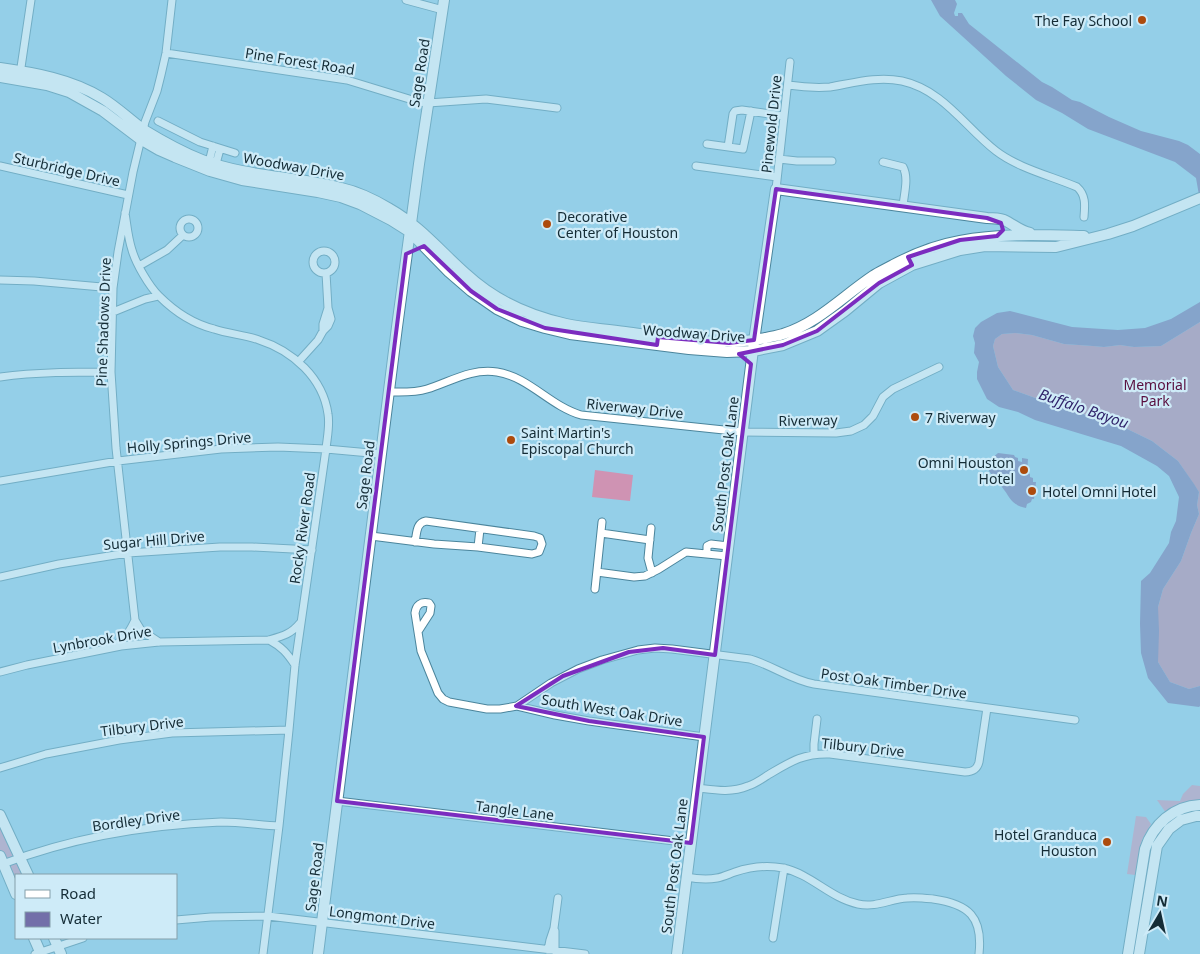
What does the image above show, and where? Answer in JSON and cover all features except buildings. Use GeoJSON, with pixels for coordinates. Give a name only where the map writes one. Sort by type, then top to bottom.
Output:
{"type":"FeatureCollection","features":[{"type":"Feature","properties":{"kind":"main road","name":"Sage Road"},"geometry":{"type":"LineString","coordinates":[[318,954],[406,254],[443,5]]}},
{"type":"Feature","properties":{"kind":"main road","name":"Woodway Drive"},"geometry":{"type":"LineString","coordinates":[[0,68],[69,92],[142,134]]}},
{"type":"Feature","properties":{"kind":"main road","name":"Woodway Drive"},"geometry":{"type":"LineString","coordinates":[[0,77],[20,75],[51,77],[86,90],[115,107],[158,150],[175,158],[284,182],[342,192],[355,192],[382,204],[479,285],[503,301],[565,328]]}},
{"type":"Feature","properties":{"kind":"main road"},"geometry":{"type":"LineString","coordinates":[[776,189],[996,218],[1004,220],[1020,230],[1038,235]]}},
{"type":"Feature","properties":{"kind":"main road","name":"South Post Oak Lane"},"geometry":{"type":"LineString","coordinates":[[677,954],[754,340],[776,189]]}},
{"type":"Feature","properties":{"kind":"main road","name":"Woodway Drive"},"geometry":{"type":"LineString","coordinates":[[411,227],[424,246],[471,291],[497,309],[522,321],[722,352],[753,351],[783,345],[817,331],[853,298],[874,275],[910,261],[936,246],[960,240],[985,246],[1056,247],[1116,231],[1200,198]]}},
{"type":"Feature","properties":{"kind":"main road"},"geometry":{"type":"LineString","coordinates":[[987,218],[1003,226],[1003,230],[997,236]]}},
{"type":"Feature","properties":{"kind":"main road","name":"Woodway Drive"},"geometry":{"type":"LineString","coordinates":[[978,243],[997,236],[1095,236]]}},
{"type":"Feature","properties":{"kind":"main road"},"geometry":{"type":"LineString","coordinates":[[406,254],[414,248],[424,246]]}},
{"type":"Feature","properties":{"kind":"main road","name":"Woodway Drive"},"geometry":{"type":"LineString","coordinates":[[658,341],[729,343],[784,334],[853,298]]}},
{"type":"Feature","properties":{"kind":"main road"},"geometry":{"type":"LineString","coordinates":[[722,352],[752,364]]}},
{"type":"Feature","properties":{"kind":"main road"},"geometry":{"type":"LineString","coordinates":[[1133,954],[1144,885],[1145,849],[1152,832],[1174,812],[1182,808],[1200,805]]}},
{"type":"Feature","properties":{"kind":"main road"},"geometry":{"type":"LineString","coordinates":[[0,815],[28,874]]}},
{"type":"Feature","properties":{"kind":"main road"},"geometry":{"type":"LineString","coordinates":[[1144,885],[1156,846],[1162,837],[1181,820],[1200,816]]}},
{"type":"Feature","properties":{"kind":"main road"},"geometry":{"type":"LineString","coordinates":[[1,861],[15,892]]}},
{"type":"Feature","properties":{"kind":"main road"},"geometry":{"type":"LineString","coordinates":[[34,939],[39,953]]}},
{"type":"Feature","properties":{"kind":"street"},"geometry":{"type":"LineString","coordinates":[[20,75],[31,0]]}},
{"type":"Feature","properties":{"kind":"street","name":"Pine Shadows Drive"},"geometry":{"type":"LineString","coordinates":[[135,620],[118,462],[111,372],[114,288],[128,195],[142,134],[157,91],[166,53],[172,0]]}},
{"type":"Feature","properties":{"kind":"street"},"geometry":{"type":"LineString","coordinates":[[406,0],[443,5]]}},
{"type":"Feature","properties":{"kind":"street","name":"Pine Forest Road"},"geometry":{"type":"LineString","coordinates":[[166,53],[347,80],[419,102],[486,99],[557,108]]}},
{"type":"Feature","properties":{"kind":"street","name":"Pinewold Drive"},"geometry":{"type":"LineString","coordinates":[[776,189],[790,62]]}},
{"type":"Feature","properties":{"kind":"street"},"geometry":{"type":"LineString","coordinates":[[788,85],[818,88],[873,79],[902,81],[921,88],[938,97],[997,152],[1023,165],[1077,186],[1085,199],[1084,217]]}},
{"type":"Feature","properties":{"kind":"street"},"geometry":{"type":"LineString","coordinates":[[728,147],[733,114],[738,110],[784,116]]}},
{"type":"Feature","properties":{"kind":"street"},"geometry":{"type":"LineString","coordinates":[[707,144],[743,149],[751,111]]}},
{"type":"Feature","properties":{"kind":"street"},"geometry":{"type":"LineString","coordinates":[[158,121],[186,136],[216,148],[235,153]]}},
{"type":"Feature","properties":{"kind":"street"},"geometry":{"type":"LineString","coordinates":[[211,167],[217,160],[216,148]]}},
{"type":"Feature","properties":{"kind":"street"},"geometry":{"type":"LineString","coordinates":[[779,159],[832,161]]}},
{"type":"Feature","properties":{"kind":"street"},"geometry":{"type":"LineString","coordinates":[[883,162],[899,165],[905,171],[903,206]]}},
{"type":"Feature","properties":{"kind":"street","name":"Sturbridge Drive"},"geometry":{"type":"LineString","coordinates":[[0,166],[128,195]]}},
{"type":"Feature","properties":{"kind":"street"},"geometry":{"type":"LineString","coordinates":[[696,166],[778,177]]}},
{"type":"Feature","properties":{"kind":"street","name":"Rocky River Road"},"geometry":{"type":"LineString","coordinates":[[125,213],[132,252],[158,296],[194,321],[213,329],[259,340],[292,356],[314,378],[326,403],[329,416],[295,665],[279,826],[263,954]]}},
{"type":"Feature","properties":{"kind":"street"},"geometry":{"type":"LineString","coordinates":[[139,266],[167,250],[183,235]]}},
{"type":"Feature","properties":{"kind":"street"},"geometry":{"type":"LineString","coordinates":[[299,361],[318,340],[331,319],[328,308],[326,273]]}},
{"type":"Feature","properties":{"kind":"street"},"geometry":{"type":"LineString","coordinates":[[0,280],[114,288]]}},
{"type":"Feature","properties":{"kind":"street"},"geometry":{"type":"LineString","coordinates":[[113,312],[145,299],[158,296]]}},
{"type":"Feature","properties":{"kind":"street","name":"Riverway"},"geometry":{"type":"LineString","coordinates":[[743,432],[836,433],[851,430],[864,425],[873,416],[883,397],[893,389],[939,367]]}},
{"type":"Feature","properties":{"kind":"street","name":"Riverway Drive"},"geometry":{"type":"LineString","coordinates":[[389,392],[411,393],[463,375],[494,371],[515,377],[557,404],[581,415],[743,432]]}},
{"type":"Feature","properties":{"kind":"street"},"geometry":{"type":"LineString","coordinates":[[0,376],[66,372],[111,372]]}},
{"type":"Feature","properties":{"kind":"street","name":"Holly Springs Drive"},"geometry":{"type":"LineString","coordinates":[[0,481],[118,462],[221,449],[278,447],[381,454]]}},
{"type":"Feature","properties":{"kind":"street"},"geometry":{"type":"LineString","coordinates":[[371,536],[415,542],[535,554],[539,552],[542,544],[541,540],[536,536],[424,522],[418,526],[415,542]]}},
{"type":"Feature","properties":{"kind":"street"},"geometry":{"type":"LineString","coordinates":[[595,589],[602,522]]}},
{"type":"Feature","properties":{"kind":"street"},"geometry":{"type":"LineString","coordinates":[[478,547],[480,528]]}},
{"type":"Feature","properties":{"kind":"street"},"geometry":{"type":"LineString","coordinates":[[651,528],[648,558],[652,573]]}},
{"type":"Feature","properties":{"kind":"street"},"geometry":{"type":"LineString","coordinates":[[601,533],[650,540]]}},
{"type":"Feature","properties":{"kind":"street"},"geometry":{"type":"LineString","coordinates":[[596,572],[634,577],[645,576],[686,552],[706,554],[707,546],[711,544],[728,551]]}},
{"type":"Feature","properties":{"kind":"street","name":"Sugar Hill Drive"},"geometry":{"type":"LineString","coordinates":[[0,577],[58,564],[128,553],[220,547],[312,550]]}},
{"type":"Feature","properties":{"kind":"street"},"geometry":{"type":"LineString","coordinates":[[135,620],[141,630],[159,642]]}},
{"type":"Feature","properties":{"kind":"street"},"geometry":{"type":"LineString","coordinates":[[112,648],[125,637],[135,620]]}},
{"type":"Feature","properties":{"kind":"street","name":"Lynbrook Drive"},"geometry":{"type":"LineString","coordinates":[[0,672],[112,648],[159,642],[269,640],[294,631],[301,622]]}},
{"type":"Feature","properties":{"kind":"street"},"geometry":{"type":"LineString","coordinates":[[418,630],[424,660],[436,690],[445,700],[490,709],[517,706]]}},
{"type":"Feature","properties":{"kind":"street"},"geometry":{"type":"LineString","coordinates":[[269,640],[287,653],[295,665]]}},
{"type":"Feature","properties":{"kind":"street","name":"Post Oak Timber Drive"},"geometry":{"type":"LineString","coordinates":[[517,706],[562,676],[586,666],[630,652],[663,648],[750,659],[805,682],[1075,720]]}},
{"type":"Feature","properties":{"kind":"street","name":"South West Oak Drive"},"geometry":{"type":"LineString","coordinates":[[517,706],[589,721],[704,737]]}},
{"type":"Feature","properties":{"kind":"street","name":"Tilbury Drive"},"geometry":{"type":"LineString","coordinates":[[698,788],[728,791],[747,787],[803,756],[814,754],[830,754],[965,772],[974,770],[979,762],[987,708]]}},
{"type":"Feature","properties":{"kind":"street"},"geometry":{"type":"LineString","coordinates":[[814,754],[817,719]]}},
{"type":"Feature","properties":{"kind":"street","name":"Tilbury Drive"},"geometry":{"type":"LineString","coordinates":[[0,768],[46,754],[120,740],[172,733],[289,730]]}},
{"type":"Feature","properties":{"kind":"street","name":"Tangle Lane"},"geometry":{"type":"LineString","coordinates":[[337,801],[691,844]]}},
{"type":"Feature","properties":{"kind":"street","name":"Bordley Drive"},"geometry":{"type":"LineString","coordinates":[[1,861],[20,858],[56,847],[113,834],[154,828],[223,822],[279,826]]}},
{"type":"Feature","properties":{"kind":"street"},"geometry":{"type":"LineString","coordinates":[[686,877],[704,880],[718,878],[751,868],[767,866],[784,868],[800,873],[839,897],[858,904],[878,905],[916,897],[955,903],[964,907],[971,914],[978,927],[980,954]]}},
{"type":"Feature","properties":{"kind":"street"},"geometry":{"type":"LineString","coordinates":[[773,938],[784,868]]}},
{"type":"Feature","properties":{"kind":"street"},"geometry":{"type":"LineString","coordinates":[[552,950],[556,941],[554,928],[558,898]]}},
{"type":"Feature","properties":{"kind":"street","name":"Longmont Drive"},"geometry":{"type":"LineString","coordinates":[[178,920],[268,916],[584,954]]}},
{"type":"Feature","properties":{"kind":"street"},"geometry":{"type":"LineString","coordinates":[[39,953],[80,939]]}},
{"type":"Feature","properties":{"kind":"highlighted area"},"geometry":{"type":"Polygon","coordinates":[[[776,189],[987,218],[1001,223],[1003,230],[997,236],[960,240],[908,257],[912,265],[879,283],[817,331],[783,345],[739,354],[751,364],[715,655],[663,648],[629,652],[563,676],[516,706],[589,721],[704,737],[691,843],[337,801],[406,254],[424,246],[471,291],[497,309],[545,328],[657,345],[658,337],[729,343],[754,340],[776,189]]]}},
{"type":"Feature","properties":{"kind":"shaded area"},"geometry":{"type":"Polygon","coordinates":[[[595,470],[633,475],[630,501],[592,497],[595,470]]]}},
{"type":"Feature","properties":{"kind":"shaded area"},"geometry":{"type":"Polygon","coordinates":[[[1192,785],[1200,786],[1200,803],[1166,813],[1157,800],[1180,801],[1183,794],[1192,785]]]}},
{"type":"Feature","properties":{"kind":"shaded area"},"geometry":{"type":"Polygon","coordinates":[[[1136,816],[1146,817],[1151,824],[1142,840],[1135,875],[1127,874],[1136,816]]]}},
{"type":"Feature","properties":{"kind":"shaded area"},"geometry":{"type":"Polygon","coordinates":[[[0,819],[26,874],[15,874],[15,887],[0,851],[0,819]]]}},
{"type":"Feature","properties":{"kind":"green space","name":"Memorial Park"},"geometry":{"type":"Polygon","coordinates":[[[1200,322],[1200,686],[1189,689],[1170,682],[1158,662],[1158,607],[1163,589],[1181,561],[1199,514],[1197,505],[1199,492],[1178,461],[1152,441],[1121,426],[1013,390],[998,367],[993,346],[995,339],[1002,334],[1015,333],[1032,335],[1064,344],[1104,347],[1120,345],[1134,347],[1161,346],[1200,322]]]}},
{"type":"Feature","properties":{"kind":"water"},"geometry":{"type":"Polygon","coordinates":[[[931,0],[955,0],[957,4],[955,16],[958,16],[958,13],[962,13],[969,24],[1042,82],[1072,100],[1141,131],[1188,145],[1200,154],[1200,201],[1196,178],[1175,162],[1088,129],[1036,100],[1006,76],[940,16],[931,0]]]}},
{"type":"Feature","properties":{"kind":"water"},"geometry":{"type":"Polygon","coordinates":[[[1200,302],[1200,322],[1161,346],[1134,347],[1120,345],[1104,347],[1064,344],[1032,335],[1015,333],[1002,334],[995,339],[993,346],[998,367],[1013,390],[1121,426],[1152,441],[1178,461],[1199,492],[1197,505],[1199,514],[1181,561],[1163,589],[1158,607],[1158,662],[1170,682],[1189,689],[1200,686],[1199,707],[1168,703],[1148,678],[1141,653],[1141,581],[1150,573],[1169,543],[1176,521],[1179,497],[1169,476],[1157,466],[1121,446],[1035,420],[1018,412],[999,407],[987,399],[977,379],[979,362],[974,353],[975,343],[973,336],[975,328],[981,322],[997,313],[1010,311],[1072,327],[1118,330],[1145,328],[1171,319],[1200,302]]]}},
{"type":"Feature","properties":{"kind":"water"},"geometry":{"type":"Polygon","coordinates":[[[998,453],[1014,455],[1018,458],[1018,461],[1022,462],[1022,458],[1028,459],[1027,473],[1033,478],[1033,482],[1036,482],[1034,499],[1027,504],[1026,508],[1017,505],[1011,500],[989,471],[990,460],[998,453]]]}},
{"type":"Feature","properties":{"kind":"place","name":"The Fay School"},"geometry":{"type":"Point","coordinates":[1142,20]}},
{"type":"Feature","properties":{"kind":"place","name":"Decorative Center of Houston"},"geometry":{"type":"Point","coordinates":[547,224]}},
{"type":"Feature","properties":{"kind":"place","name":"7 Riverway"},"geometry":{"type":"Point","coordinates":[915,417]}},
{"type":"Feature","properties":{"kind":"place","name":"Saint Martin's Episcopal Church"},"geometry":{"type":"Point","coordinates":[511,440]}},
{"type":"Feature","properties":{"kind":"place","name":"Omni Houston Hotel"},"geometry":{"type":"Point","coordinates":[1024,470]}},
{"type":"Feature","properties":{"kind":"place","name":"Hotel Omni Hotel"},"geometry":{"type":"Point","coordinates":[1032,491]}},
{"type":"Feature","properties":{"kind":"place","name":"Hotel Granduca Houston"},"geometry":{"type":"Point","coordinates":[1107,842]}},
{"type":"Feature","properties":{"kind":"water label","name":"Buffalo Bayou"},"geometry":{"type":"Point","coordinates":[1084,408]}}]}
